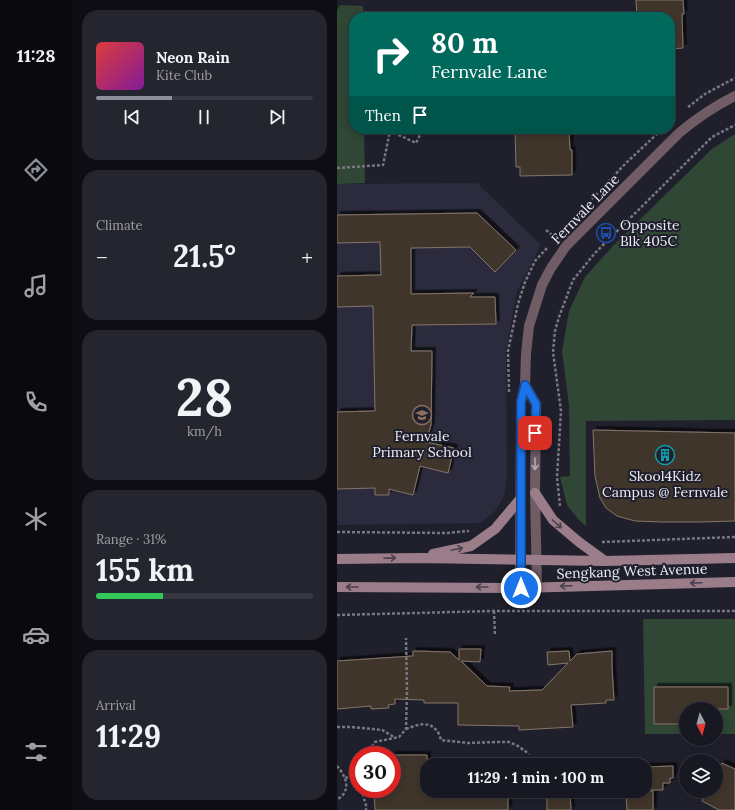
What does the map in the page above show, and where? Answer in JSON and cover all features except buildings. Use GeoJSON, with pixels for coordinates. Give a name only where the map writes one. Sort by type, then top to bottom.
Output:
{"type":"FeatureCollection","features":[{"type":"Feature","properties":{"kind":"main road"},"geometry":{"type":"LineString","coordinates":[[535,493],[553,520],[605,561]]}},
{"type":"Feature","properties":{"kind":"main road"},"geometry":{"type":"LineString","coordinates":[[419,558],[471,546],[495,529],[521,498]]}},
{"type":"Feature","properties":{"kind":"main road","name":"Sengkang West Avenue"},"geometry":{"type":"LineString","coordinates":[[337,559],[419,558],[605,561],[735,558]]}},
{"type":"Feature","properties":{"kind":"main road","name":"Sengkang West Avenue"},"geometry":{"type":"LineString","coordinates":[[337,587],[521,588],[735,582]]}},
{"type":"Feature","properties":{"kind":"street","name":"Fernvale Lane"},"geometry":{"type":"LineString","coordinates":[[521,588],[521,402],[525,385],[529,326],[542,285],[551,268],[566,246],[679,133],[717,105],[735,96]]}},
{"type":"Feature","properties":{"kind":"street"},"geometry":{"type":"LineString","coordinates":[[525,385],[536,404],[535,493],[537,587]]}},
{"type":"Feature","properties":{"kind":"path"},"geometry":{"type":"LineString","coordinates":[[560,509],[557,477],[561,411],[553,352],[555,331],[573,280],[595,254],[712,137],[735,125]]}},
{"type":"Feature","properties":{"kind":"path"},"geometry":{"type":"LineString","coordinates":[[337,168],[383,165],[389,134]]}},
{"type":"Feature","properties":{"kind":"path"},"geometry":{"type":"LineString","coordinates":[[396,134],[416,143],[420,134]]}},
{"type":"Feature","properties":{"kind":"path"},"geometry":{"type":"LineString","coordinates":[[546,230],[556,239]]}},
{"type":"Feature","properties":{"kind":"path"},"geometry":{"type":"LineString","coordinates":[[337,532],[446,533],[469,531],[475,528]]}},
{"type":"Feature","properties":{"kind":"path"},"geometry":{"type":"LineString","coordinates":[[596,540],[602,542],[735,537]]}},
{"type":"Feature","properties":{"kind":"path"},"geometry":{"type":"LineString","coordinates":[[337,615],[494,611],[735,611]]}},
{"type":"Feature","properties":{"kind":"path"},"geometry":{"type":"LineString","coordinates":[[494,611],[495,636]]}},
{"type":"Feature","properties":{"kind":"path"},"geometry":{"type":"LineString","coordinates":[[406,638],[406,729]]}},
{"type":"Feature","properties":{"kind":"path"},"geometry":{"type":"LineString","coordinates":[[372,746],[375,742],[399,737],[406,729],[416,724],[424,724],[431,726],[437,731],[441,740],[468,743],[509,742],[518,746],[529,754]]}},
{"type":"Feature","properties":{"kind":"path"},"geometry":{"type":"LineString","coordinates":[[337,727],[382,730],[394,738]]}},
{"type":"Feature","properties":{"kind":"path"},"geometry":{"type":"LineString","coordinates":[[337,766],[344,775],[346,786],[345,793],[337,800]]}},
{"type":"Feature","properties":{"kind":"path"},"geometry":{"type":"LineString","coordinates":[[345,778],[349,777]]}},
{"type":"Feature","properties":{"kind":"path"},"geometry":{"type":"LineString","coordinates":[[364,798],[367,810]]}},
{"type":"Feature","properties":{"kind":"shaded area","name":"Fernvale Primary School"},"geometry":{"type":"Polygon","coordinates":[[[477,183],[541,245],[517,291],[506,351],[507,478],[504,496],[495,511],[480,523],[337,525],[337,184],[477,183]]]}},
{"type":"Feature","properties":{"kind":"green space"},"geometry":{"type":"Polygon","coordinates":[[[340,5],[363,6],[363,12],[349,12],[349,134],[364,134],[365,183],[337,184],[337,10],[340,5]]]}},
{"type":"Feature","properties":{"kind":"green space"},"geometry":{"type":"Polygon","coordinates":[[[735,134],[735,420],[586,421],[586,526],[578,519],[567,505],[560,477],[570,476],[569,405],[562,351],[569,311],[585,277],[612,247],[712,149],[735,134]]]}},
{"type":"Feature","properties":{"kind":"green space"},"geometry":{"type":"Polygon","coordinates":[[[643,619],[735,619],[735,734],[723,734],[723,702],[679,702],[679,734],[645,734],[643,619]]]}},
{"type":"Feature","properties":{"kind":"place","name":"Opposite Blk 405C"},"geometry":{"type":"Point","coordinates":[606,233]}},
{"type":"Feature","properties":{"kind":"place","name":"Fernvale Primary School"},"geometry":{"type":"Point","coordinates":[422,415]}},
{"type":"Feature","properties":{"kind":"place","name":"Skool4Kidz Campus @ Fernvale"},"geometry":{"type":"Point","coordinates":[665,455]}},
{"type":"Feature","properties":{"kind":"route"},"geometry":{"type":"LineString","coordinates":[[521,588],[521,402],[525,385],[536,404],[535,433]]}}]}
